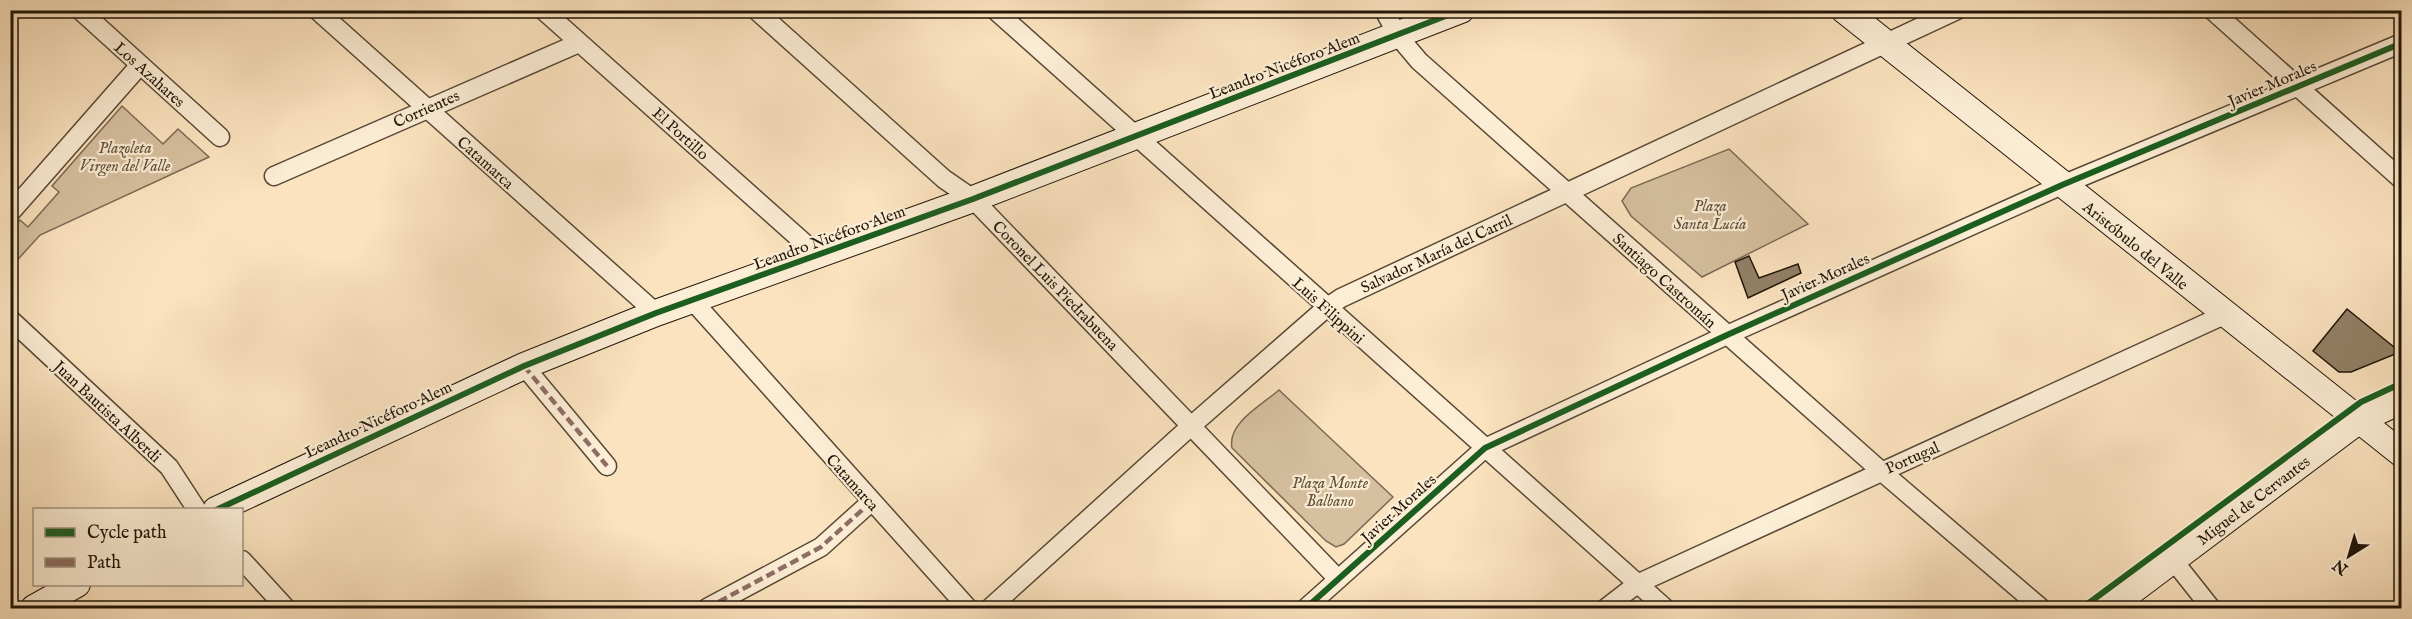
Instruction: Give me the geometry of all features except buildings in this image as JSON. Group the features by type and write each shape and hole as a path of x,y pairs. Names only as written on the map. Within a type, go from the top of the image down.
{"street":[{"name":"Los Azahares","path":"80,10 220,137"},
{"name":"Catamarca","path":"317,10 656,313"},
{"name":"El Portillo","path":"543,10 819,256"},
{"name":"Coronel Luis Piedrabuena","path":"756,10 944,179 973,200 1338,579"},
{"name":"Luis Filippini","path":"995,10 1134,137 1665,609"},
{"name":"Santiago Castromán","path":"1384,10 1398,36 1419,61 1569,192 1726,335 2041,609"},
{"name":"Leandro Nicéforo Alem","path":"220,508 524,366 656,313 973,200 1461,10"},
{"name":"Aristóbulo del Valle","path":"1844,10 2224,315 2402,454"},
{"name":"Salvador María del Carril","path":"990,609 1191,426 1326,308 1359,288 1886,45 1957,10"},
{"path":"2212,10 2402,180"},
{"name":"Corrientes","path":"274,176 579,43"},
{"name":"Javier Morales","path":"1306,609 1485,448 1726,335 2062,185 2402,43"},
{"path":"10,213 140,65"},
{"name":"Catamarca","path":"692,300 968,609"},
{"name":"Portugal","path":"1606,609 1637,584 2224,315"},
{"name":"Juan Bautista Alberdi","path":"10,320 169,467 196,508"},
{"path":"524,366 607,466"},
{"name":"Miguel de Cervantes","path":"2109,609 2358,421 2402,400"},
{"path":"707,609 821,547 871,502"},
{"path":"2173,560 2211,609"},
{"path":"243,561 286,609"},
{"path":"34,609 75,586"}],"green space":[{"name":"Plazoleta Virgen del Valle","path":"122,106 163,144 178,129 209,157 40,235 11,267 11,230 20,220 28,227 59,192 52,186"},
{"name":"Plaza Santa Lucía","path":"1729,149 1808,224 1702,277 1631,216 1622,201 1631,188"},
{"name":"Plaza Monte Balbano","path":"1279,390 1393,497 1344,544 1336,547 1326,541 1232,448 1232,439 1240,423"}],"marked path":[{"path":"524,366 607,466"},
{"path":"707,608 821,547 871,502"}],"cycle path":[{"path":"220,508 524,366 656,313 973,199 1461,10"},
{"path":"1306,608 1485,448 1727,335 2062,185 2402,43"},
{"path":"2082,608 2361,402 2402,383"}]}
